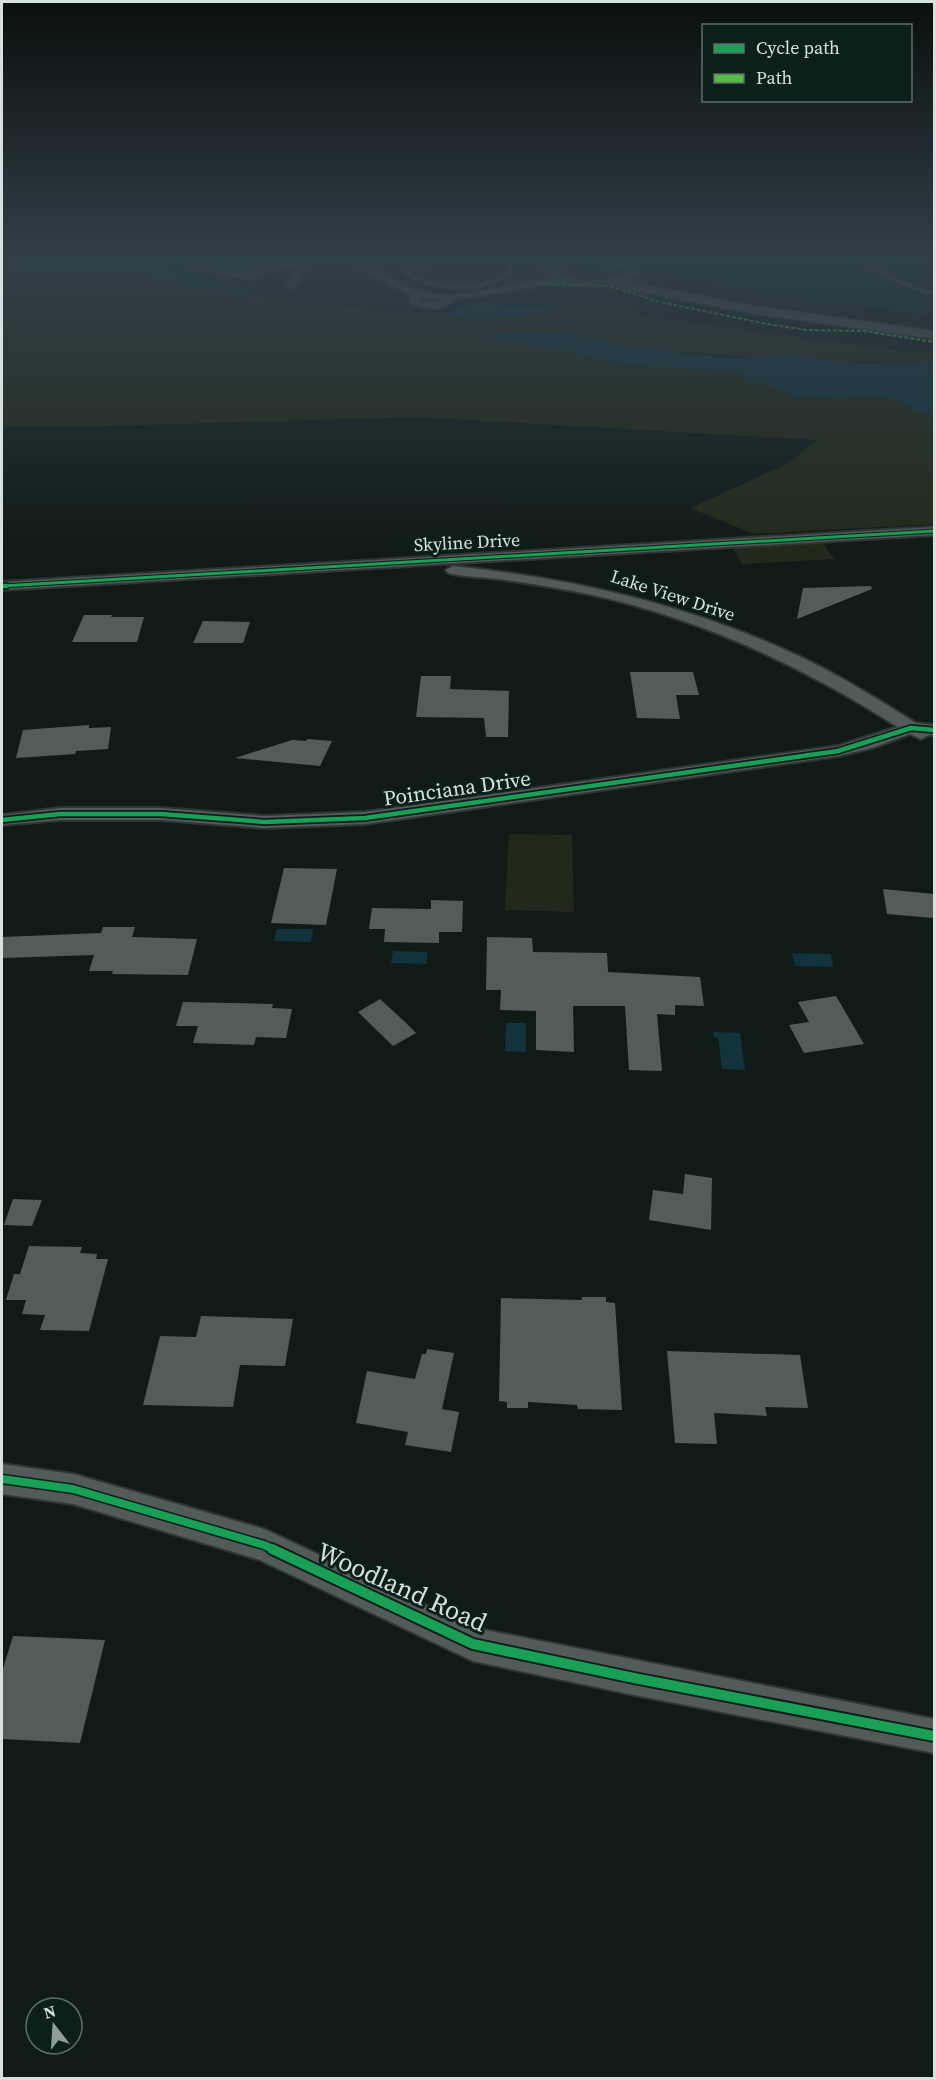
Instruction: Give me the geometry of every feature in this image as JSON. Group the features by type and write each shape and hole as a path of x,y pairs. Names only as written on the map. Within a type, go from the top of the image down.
{"street":[{"name":"Skyline Drive","path":"2,586 934,531"},
{"name":"Lake View Drive","path":"338,565 484,572 552,583 644,603 759,644 805,666 842,685 934,742"},
{"path":"911,728 934,730"},
{"name":"Poinciana Drive","path":"2,819 60,814 161,814 265,822 365,818 838,751 911,728"},
{"name":"Woodland Road","path":"2,1479 73,1489 264,1545 473,1644 634,1678 934,1736"}],"shaded area":[{"path":"2,355 583,355 623,365 720,371 743,375 753,382 776,388 795,397 844,398 859,395 889,398 907,404 914,410 934,415 934,524 754,534 690,508 787,464 817,440 418,417 2,427"},
{"path":"722,355 934,355 934,363 821,361"},
{"path":"821,541 835,559 742,564 731,545"},
{"path":"509,834 572,835 574,912 505,910"}],"water":[{"path":"583,355 792,357 866,364 934,363 934,415 913,410 907,404 889,398 859,395 844,398 795,397 776,388 753,383 743,375 720,371 623,365"},
{"path":"277,929 311,929 313,930 311,942 274,941"},
{"path":"393,951 427,952 427,964 391,963"},
{"path":"792,953 831,954 833,967 795,966"},
{"path":"506,1023 526,1023 526,1052 505,1051"},
{"path":"713,1032 740,1033 745,1070 722,1069 718,1037 714,1037"}],"building":[{"path":"871,586 872,589 797,619 803,588"},
{"path":"84,615 144,617 137,642 72,642"},
{"path":"203,621 250,622 243,643 193,643"},
{"path":"630,672 693,672 699,695 676,695 680,719 637,718"},
{"path":"421,676 451,676 450,689 509,691 508,737 486,737 484,718 416,717"},
{"path":"89,725 89,728 111,727 108,749 16,758 23,730"},
{"path":"307,739 332,741 320,766 235,758 292,740 306,741"},
{"path":"284,868 337,869 326,925 271,923"},
{"path":"883,889 934,894 934,918 887,914"},
{"path":"431,900 463,901 462,932 439,932 439,943 384,942 385,929 369,929 372,908 431,909"},
{"path":"103,927 135,927 132,937 197,939 188,975 112,974 113,971 89,971 94,955 2,958 2,937 101,933"},
{"path":"487,937 532,938 533,952 607,953 608,972 700,977 704,1006 675,1005 675,1015 657,1014 662,1071 629,1070 625,1006 573,1006 574,1052 536,1050 536,1011 500,1010 501,990 486,990"},
{"path":"836,996 864,1044 804,1053 789,1025 809,1022 798,1002"},
{"path":"380,999 416,1033 393,1046 358,1012"},
{"path":"183,1002 273,1004 272,1008 292,1009 286,1038 256,1037 254,1045 193,1043 198,1026 176,1026"},
{"path":"685,1174 712,1178 711,1230 649,1220 653,1190 683,1194"},
{"path":"13,1199 42,1200 32,1226 4,1225"},
{"path":"29,1246 82,1247 80,1253 97,1254 96,1259 108,1259 89,1331 40,1330 45,1315 22,1314 26,1300 6,1300 14,1274 20,1274"},
{"path":"582,1297 606,1297 606,1302 615,1303 622,1410 578,1409 577,1405 528,1402 528,1408 507,1408 507,1402 499,1401 501,1298 582,1300"},
{"path":"201,1316 293,1319 285,1366 240,1365 233,1407 143,1405 160,1336 196,1337"},
{"path":"427,1349 454,1353 442,1409 459,1412 451,1452 405,1445 408,1432 356,1423 367,1371 415,1379 422,1354 426,1354"},
{"path":"667,1351 800,1355 808,1408 765,1407 767,1416 714,1413 717,1444 675,1443"},
{"path":"13,1636 105,1640 80,1743 2,1739 2,1672"}],"cycle path":[{"path":"2,586 934,531"},
{"path":"2,820 60,814 161,814 265,822 365,818 838,751 911,728 934,730"},
{"path":"2,1479 73,1489 264,1545 473,1644 634,1678 934,1736"}]}
